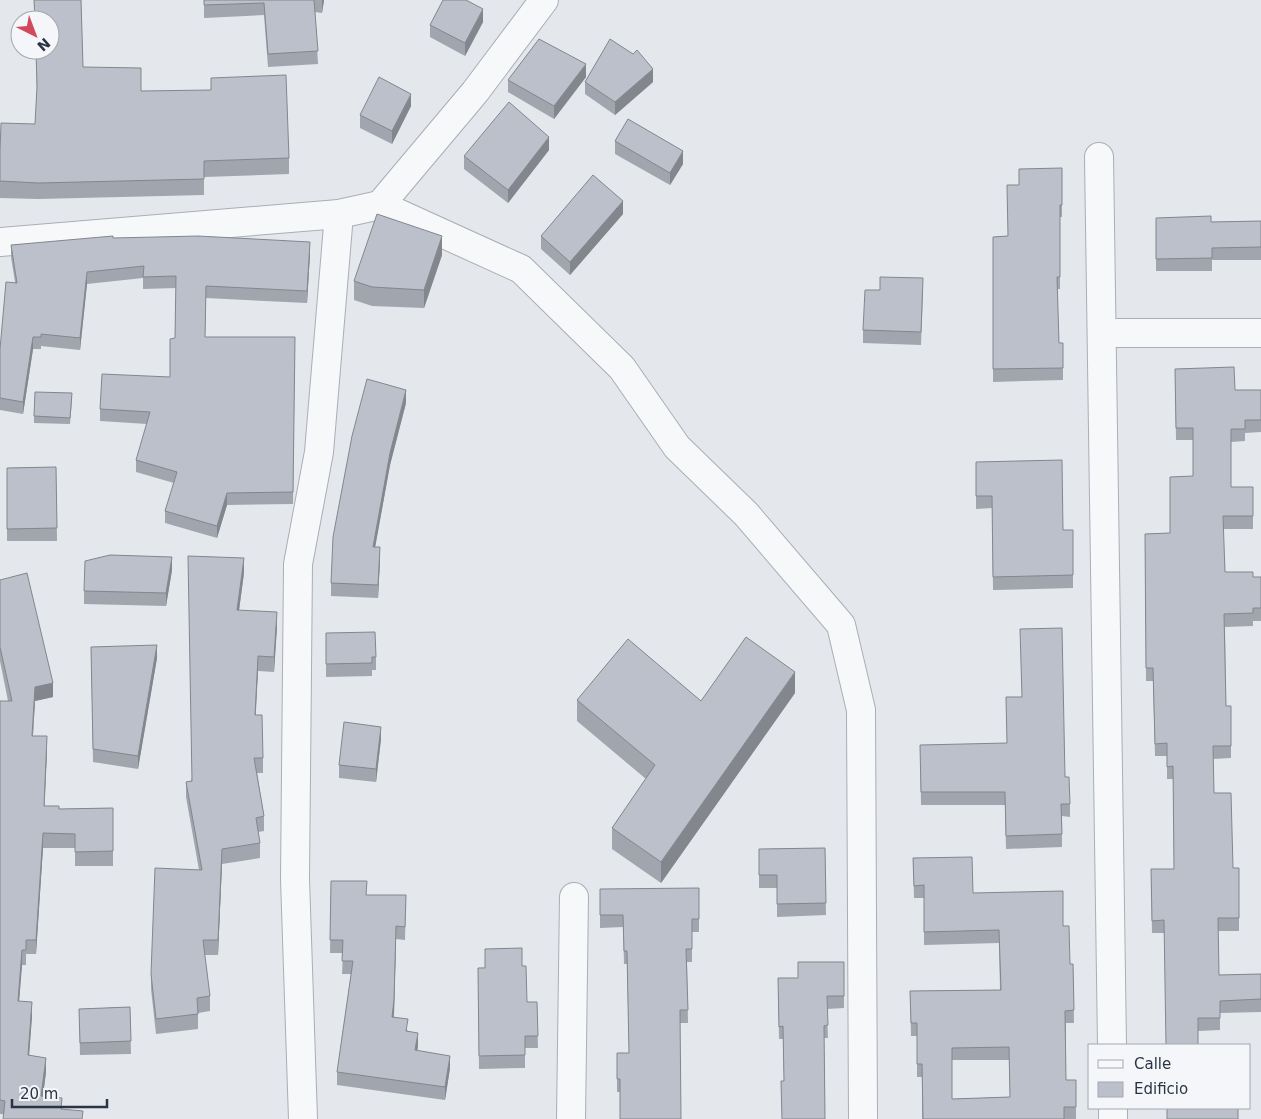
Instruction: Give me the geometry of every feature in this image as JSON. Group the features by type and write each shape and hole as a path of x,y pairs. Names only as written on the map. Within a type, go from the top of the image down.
{"street":[{"path":"380,205 475,92 544,0"},
{"path":"1099,157 1112,1044"},
{"path":"0,242 340,214 380,205 521,269 622,368 677,447 746,514 840,625 861,710 863,1119"},
{"path":"303,1119 295,879 298,564 319,452 340,214"},
{"path":"1102,333 1261,334"},
{"path":"571,1119 574,897"}],"building":[{"path":"34,0 81,0 83,67 141,68 141,91 211,90 211,78 286,75 289,158 204,161 204,179 38,183 0,181 1,123 35,124 36,60 60,60 60,10 34,10"},
{"path":"204,0 314,0 318,51 268,54 264,3 204,5"},
{"path":"443,0 466,0 483,9 465,43 430,25"},
{"path":"539,39 586,64 554,106 508,80"},
{"path":"610,39 633,54 637,50 653,69 615,102 585,82"},
{"path":"379,77 411,94 392,131 360,115"},
{"path":"509,102 549,137 508,190 464,156"},
{"path":"628,119 683,151 670,173 615,141"},
{"path":"1062,168 1060,277 1057,277 1059,343 1063,343 1063,368 993,369 993,237 1008,236 1007,185 1019,185 1019,169"},
{"path":"593,175 623,201 570,262 541,236"},
{"path":"377,214 442,236 424,290 372,287 354,281"},
{"path":"1211,216 1211,222 1261,221 1261,247 1212,248 1212,258 1156,259 1156,218"},
{"path":"113,236 113,238 198,236 310,242 307,291 206,286 205,337 295,337 293,492 227,493 217,526 165,511 177,472 136,460 150,412 100,409 102,374 170,377 170,339 175,338 176,276 143,277 144,266 87,272 80,338 41,334 41,337 33,337 23,402 0,398 0,349 6,282 17,283 11,245"},
{"path":"880,277 923,278 921,332 863,330 865,290 880,290"},
{"path":"1234,367 1235,390 1261,390 1261,420 1245,420 1245,429 1231,429 1231,487 1253,487 1253,516 1223,516 1225,572 1253,572 1253,577 1261,577 1261,608 1253,608 1253,613 1224,614 1226,706 1231,706 1231,746 1213,746 1214,793 1231,793 1233,868 1239,868 1239,918 1218,918 1219,975 1261,974 1261,999 1220,1001 1220,1018 1198,1018 1198,1044 1166,1044 1164,920 1152,921 1151,869 1174,869 1173,766 1167,767 1167,743 1155,744 1153,668 1146,668 1145,534 1170,533 1170,477 1193,476 1193,428 1176,428 1175,369"},
{"path":"367,379 406,390 390,453 373,547 380,547 378,585 331,583 333,537 352,436"},
{"path":"35,392 72,393 70,418 34,416"},
{"path":"1062,460 1063,530 1073,530 1073,575 993,577 992,496 976,496 976,462"},
{"path":"56,467 57,528 7,529 7,468"},
{"path":"110,555 172,557 166,593 84,591 85,561"},
{"path":"188,556 244,558 237,610 277,612 274,657 258,656 255,715 262,715 263,758 254,758 264,816 256,818 260,843 222,849 218,940 203,940 210,996 197,998 198,1014 156,1019 151,974 155,868 202,870 186,782 192,781"},
{"path":"27,573 53,683 35,687 32,736 47,736 44,806 59,806 59,809 113,808 113,851 75,852 75,834 43,833 36,940 26,940 26,950 22,950 18,1001 32,1002 28,1055 46,1058 41,1096 62,1098 61,1109 83,1111 82,1119 3,1119 5,1101 0,1100 0,701 12,701 0,647 0,580"},
{"path":"1062,628 1065,777 1069,777 1070,804 1061,804 1062,834 1006,836 1005,792 921,792 920,745 1007,743 1006,697 1022,697 1020,629"},
{"path":"375,632 376,657 372,657 372,663 326,664 326,633"},
{"path":"746,637 795,672 661,862 612,828 655,765 577,700 628,639 701,701"},
{"path":"157,645 138,756 93,749 91,647"},
{"path":"344,722 381,727 376,769 339,765"},
{"path":"825,848 826,903 777,904 777,875 759,875 759,849"},
{"path":"972,857 973,893 1063,891 1063,926 1069,926 1070,964 1073,964 1074,1010 1065,1011 1066,1080 1076,1080 1076,1107 1064,1107 1064,1119 923,1119 922,1064 917,1064 917,1023 911,1023 910,991 1001,990 999,930 924,932 924,885 914,886 913,858","holes":["1009,1047 1010,1097 952,1099 952,1048"]},
{"path":"331,881 367,881 366,895 406,895 405,927 396,926 392,1017 408,1019 406,1031 418,1033 415,1050 450,1056 445,1087 337,1072 353,961 342,961 343,940 330,940"},
{"path":"699,888 699,919 692,919 692,949 686,949 688,1010 680,1010 681,1119 620,1119 620,1079 617,1079 617,1053 629,1053 627,951 624,951 623,915 600,915 600,889"},
{"path":"522,948 522,966 526,966 527,1002 537,1002 538,1036 525,1036 525,1055 479,1056 478,968 485,968 485,949"},
{"path":"798,962 844,962 844,996 827,996 828,1025 824,1026 825,1119 782,1119 781,1081 784,1081 783,1026 779,1027 778,978 798,978"},
{"path":"130,1007 131,1041 80,1043 79,1009"},
{"path":"1167,1109 1238,1109 1238,1119 1167,1119"}]}
